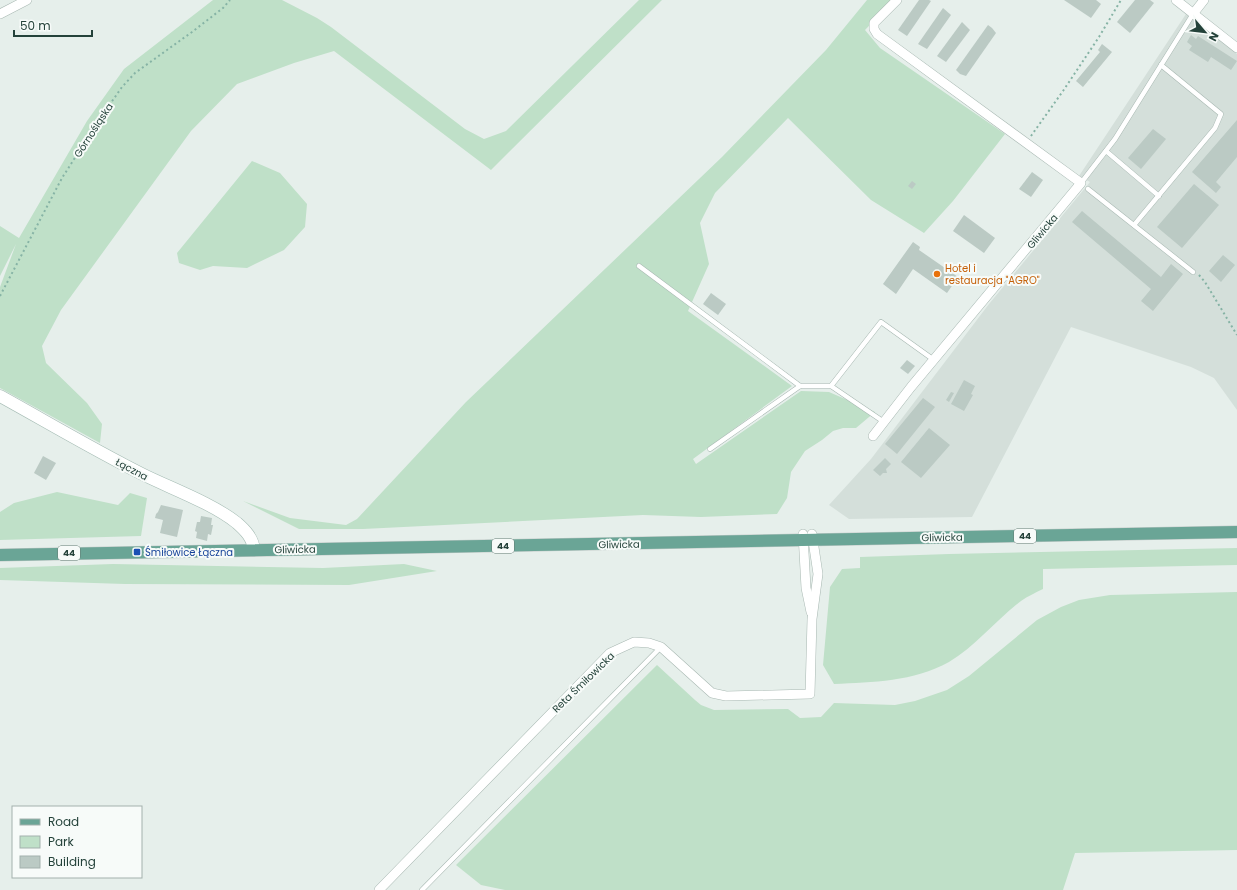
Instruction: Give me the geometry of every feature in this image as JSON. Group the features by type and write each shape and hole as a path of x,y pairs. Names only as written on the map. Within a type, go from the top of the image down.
{"main road":[{"name":"Gliwicka","path":"0,555 808,537 1237,532"}],"street":[{"path":"0,14 27,0"},
{"path":"897,0 874,23 874,29 877,34 1085,186"},
{"path":"1176,0 1237,48"},
{"path":"1193,14 1204,0"},
{"name":"Gliwicka","path":"873,436 911,387 1085,186"},
{"name":"Łączna","path":"0,396 137,472 230,518 252,539 254,550"},
{"path":"808,537 806,588 812,619"},
{"path":"661,647 712,693 726,696 810,694 812,619 818,574 808,537"},
{"name":"Reta Śmiłowicka","path":"379,890 610,653 634,642 649,643 661,647"}],"lane":[{"name":"Gliwicka","path":"1085,186 1193,14"},
{"path":"1134,225 1215,128 1221,114 1161,65"},
{"path":"1106,151 1159,196"},
{"path":"1085,186 1193,272"},
{"path":"639,266 800,386"},
{"path":"831,386 880,322 934,360"},
{"path":"710,449 800,386 831,386 884,422"},
{"path":"422,890 661,647"}],"path":[{"name":"Górnośląska","path":"0,296 62,178 122,87 134,74 192,32 223,8 230,0"},
{"path":"1026,142 1071,78 1121,0"},
{"path":"1193,272 1201,276 1237,335"}],"shaded area":[{"path":"1186,14 1237,54 1237,410 1214,378 1191,367 1071,327 972,517 849,519 829,505 871,459 989,304 1090,182 1079,176"}],"green space":[{"path":"213,0 282,0 331,27 465,129 484,139 506,131 639,0 662,0 491,170 334,51 294,63 237,84 191,131 61,310 42,346 46,363 87,403 102,424 100,443 0,388 0,287 16,244 0,276 0,226 19,238 87,121 124,69"},
{"path":"867,0 894,0 865,30 880,48 1005,134 953,201 924,233 871,200 788,118 715,193 700,223 709,264 688,311 792,386 693,459 696,464 801,391 829,392 875,412 856,428 843,428 833,431 805,451 791,472 787,498 777,514 701,517 643,515 363,529 299,529 243,501 290,518 346,525 357,519 466,402 722,157 826,50"},
{"path":"252,161 280,173 307,204 305,227 284,250 247,268 213,266 200,270 179,263 177,253"},
{"path":"57,492 118,505 130,493 147,498 141,536 0,540 0,512 14,503"},
{"path":"1237,548 1237,565 1043,569 1043,589 1021,601 959,656 935,669 921,674 893,680 834,684 823,665 830,587 842,569 860,568 860,557"},
{"path":"113,564 323,568 404,564 437,571 349,585 125,584 0,580 0,568"},
{"path":"1237,592 1237,850 1075,853 1063,890 505,890 481,885 456,865 657,665 701,705 714,710 788,709 800,718 821,717 834,703 895,705 915,701 947,690 969,676 1037,620 1061,607 1079,600 1110,595"}],"building":[{"path":"919,0 931,1 907,36 898,30"},
{"path":"1064,0 1096,0 1101,4 1091,18"},
{"path":"1135,0 1150,0 1154,3 1130,33 1117,22"},
{"path":"943,8 951,15 927,49 918,44"},
{"path":"962,22 970,30 946,62 937,56"},
{"path":"988,25 996,33 966,76 960,74 956,70"},
{"path":"1191,35 1196,39 1198,36 1237,61 1231,70 1211,57 1208,62 1189,50 1192,46 1187,42"},
{"path":"1102,44 1112,52 1083,87 1076,81 1100,52 1098,50"},
{"path":"1237,120 1237,157 1216,182 1221,187 1216,193 1192,172"},
{"path":"1153,129 1166,139 1141,169 1128,158"},
{"path":"1032,172 1043,180 1031,197 1019,189"},
{"path":"912,181 916,184 912,189 908,186"},
{"path":"1194,184 1219,205 1182,248 1157,227"},
{"path":"1082,211 1161,277 1171,264 1183,274 1153,311 1141,301 1151,289 1072,222"},
{"path":"964,215 995,238 984,253 953,231"},
{"path":"913,242 920,247 919,250 958,277 947,293 913,269 896,294 883,284"},
{"path":"1223,255 1235,265 1221,282 1209,271"},
{"path":"711,293 726,304 718,315 703,304"},
{"path":"907,360 915,366 908,374 900,368"},
{"path":"964,380 975,386 971,394 973,395 964,411 951,404"},
{"path":"951,392 954,393 949,402 946,400"},
{"path":"923,398 935,407 897,454 885,444"},
{"path":"929,428 950,445 921,478 901,462"},
{"path":"43,456 56,463 46,480 34,473"},
{"path":"885,458 891,464 886,469 887,473 883,473 880,476 873,470"},
{"path":"161,505 183,510 177,537 160,533 163,520 155,518"},
{"path":"201,516 212,518 211,525 213,525 211,535 208,534 207,541 196,538 197,532 195,531 197,522 200,522"}],"place":[{"name":"Hotel i restauracja \"AGRO\"","path":"937,274"},
{"name":"Śmiłowice Łączna","path":"137,552"}]}
